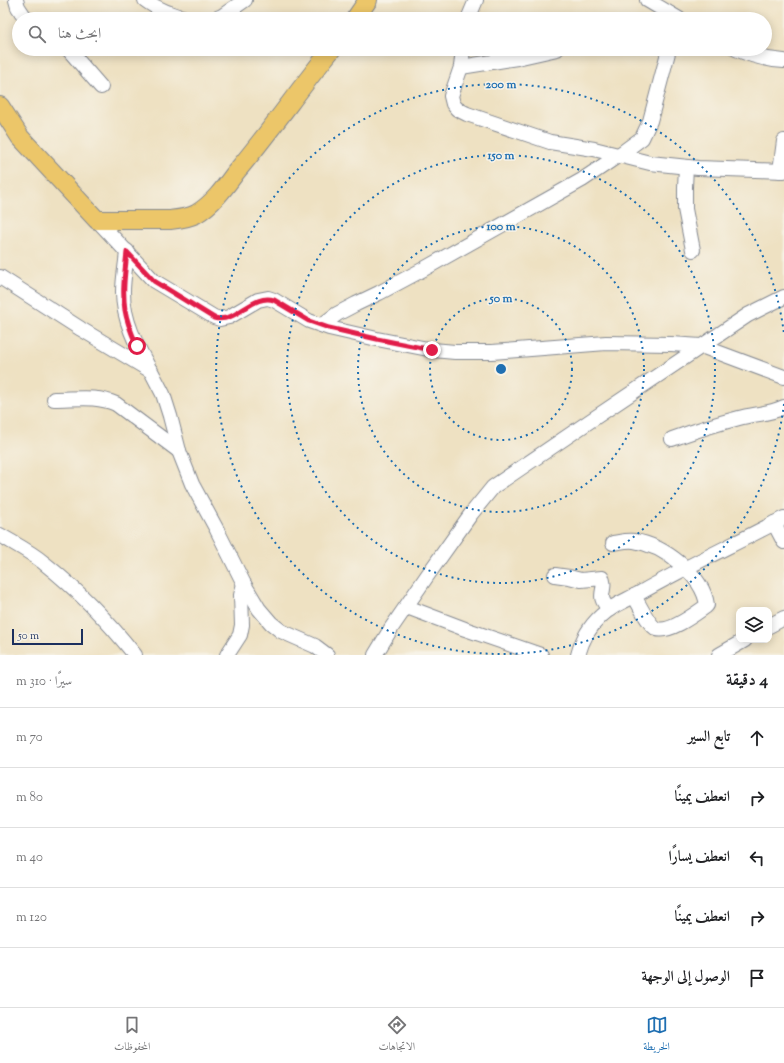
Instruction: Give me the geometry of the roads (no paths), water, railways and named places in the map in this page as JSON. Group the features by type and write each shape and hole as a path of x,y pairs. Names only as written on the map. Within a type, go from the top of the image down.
{"main road":[{"path":"360,12 368,0"},
{"path":"0,106 20,137 97,220 176,220 196,214 208,205 249,157 326,56"}],"street":[{"path":"16,0 21,12"},
{"path":"145,0 167,12"},
{"path":"228,12 245,0"},
{"path":"471,12 476,0"},
{"path":"647,0 667,12"},
{"path":"74,56 101,88"},
{"path":"462,56 461,67 451,96 453,104 457,109 467,114 550,142 594,149 650,163 686,167 782,171 784,141"},
{"path":"461,67 526,56"},
{"path":"322,326 337,314 422,270 582,180 619,156 642,138 647,130 667,56"},
{"path":"752,56 769,60 784,61"},
{"path":"686,167 685,209 693,250"},
{"path":"97,220 154,281 214,318 220,319 229,317 258,300 268,298 309,321 322,326 432,350 455,352 492,352 606,343 701,346 784,377"},
{"path":"127,252 123,292 129,328 163,394 179,451 192,484 244,584 259,609 281,632 315,646 327,655"},
{"path":"0,277 81,329 151,370"},
{"path":"375,655 392,627 471,514 494,487 590,420 748,315 784,297"},
{"path":"54,399 102,399 109,401 116,404 179,451"},
{"path":"672,439 741,417 767,413 784,407"},
{"path":"578,655 580,646 589,629 610,609 686,568 779,521 784,542"},
{"path":"0,535 43,562 81,595 105,619 135,655"},
{"path":"613,543 632,540 645,543 666,552 686,568 705,594 708,604 705,608 675,626 663,629 656,628 649,622 634,596"},
{"path":"556,575 581,580 602,578 604,582 601,593 602,600 610,609"},
{"path":"228,655 240,635 242,626 241,595 244,584"},
{"path":"407,607 464,629 541,655"},
{"path":"772,624 784,618"},
{"path":"719,655 740,643"}]}
